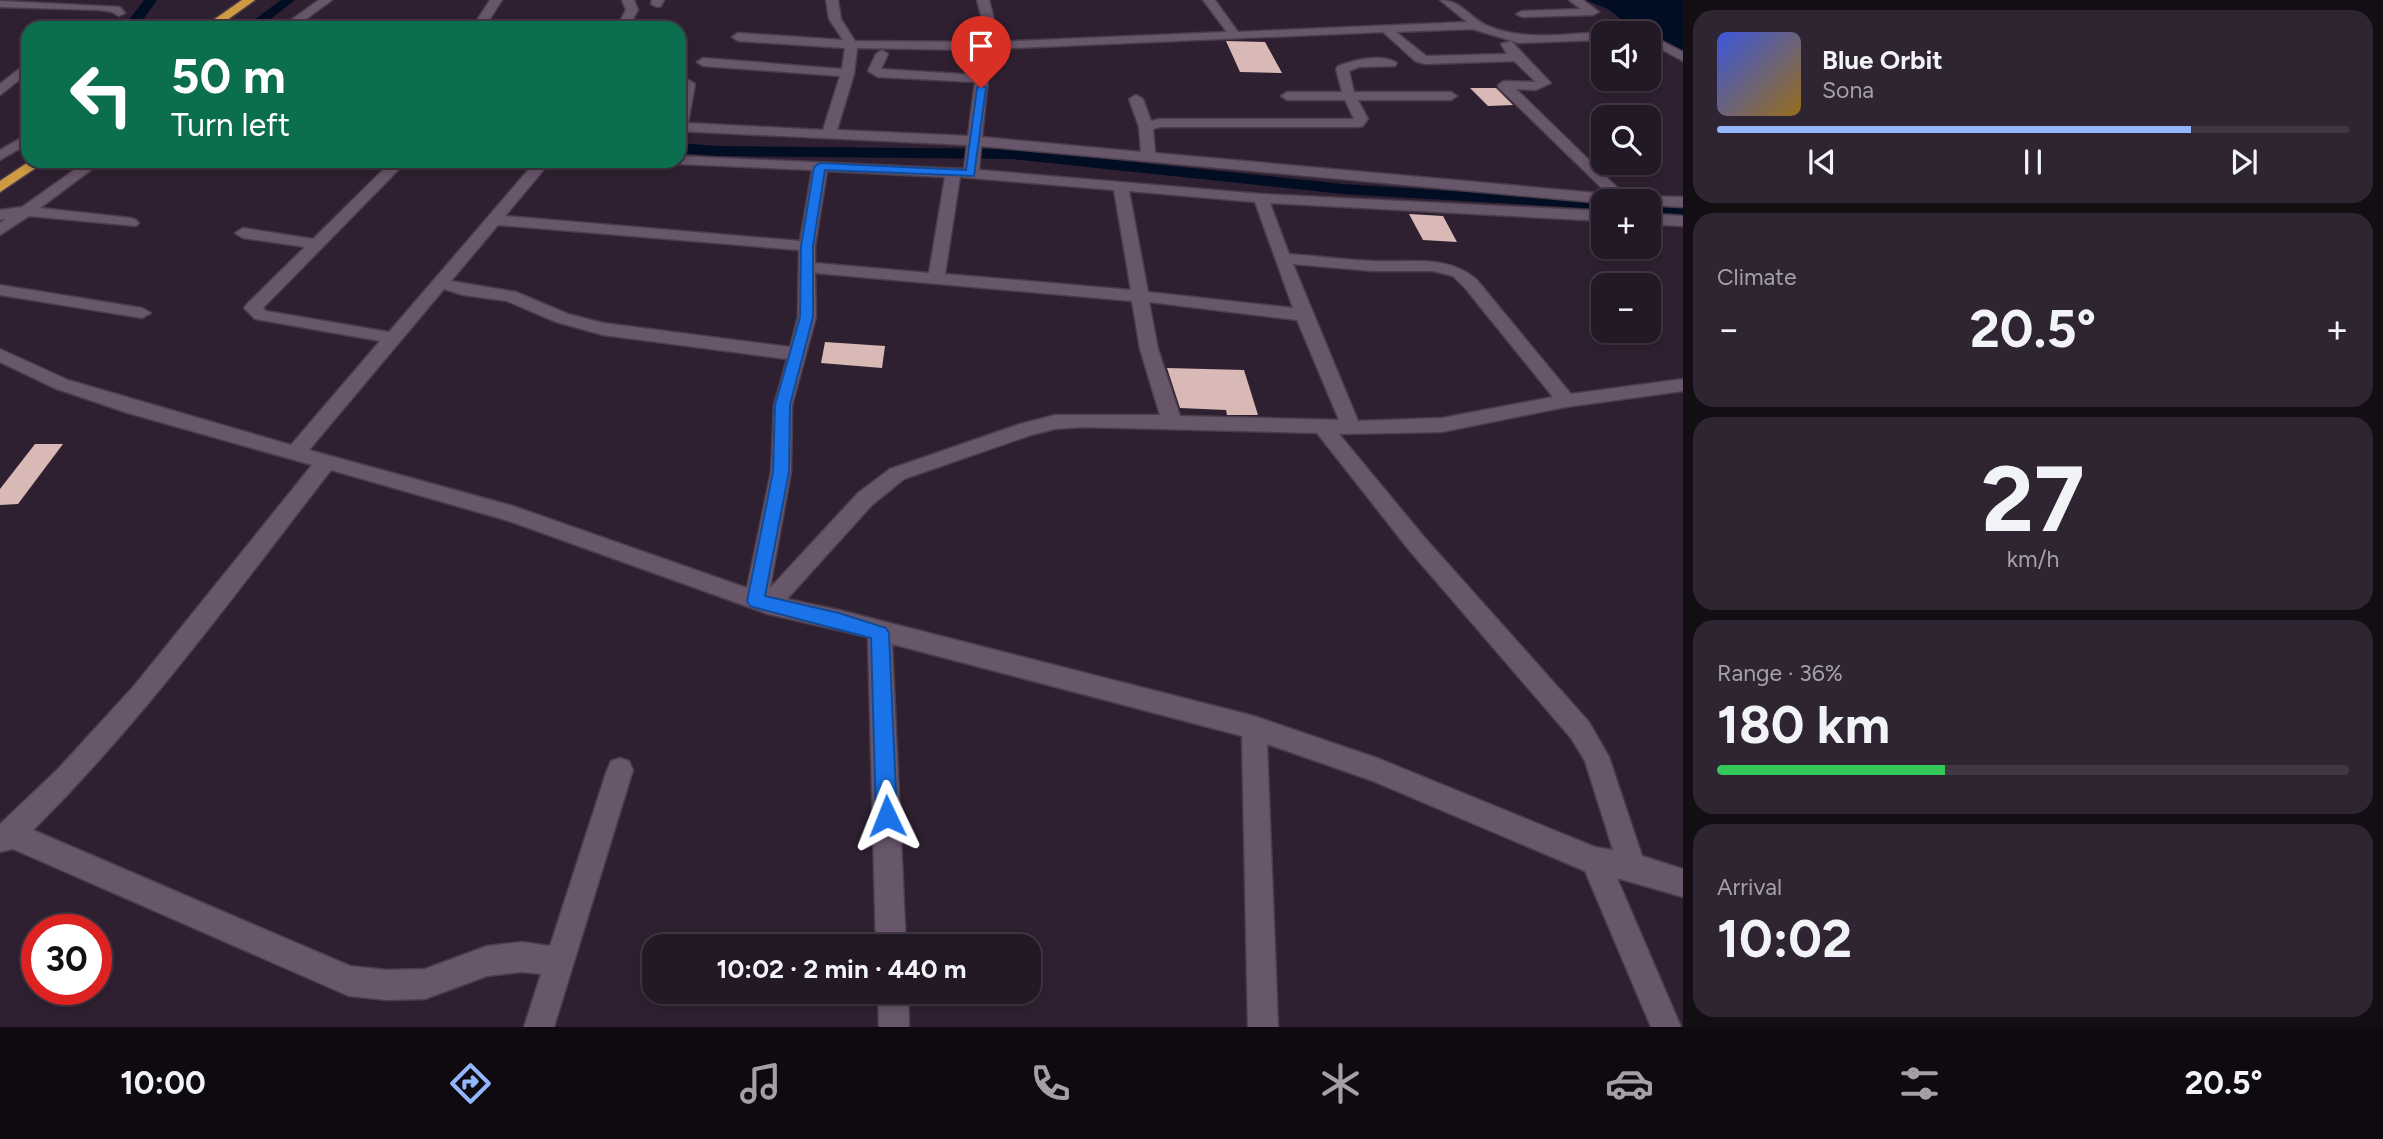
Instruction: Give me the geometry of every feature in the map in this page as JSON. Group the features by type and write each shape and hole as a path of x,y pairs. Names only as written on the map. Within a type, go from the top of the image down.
{"highway":[{"path":"218,21 249,0"},
{"path":"239,21 263,3"},
{"path":"0,172 21,158"},
{"path":"0,188 29,168"}],"street":[{"path":"0,4 113,0"},
{"path":"296,21 326,0"},
{"path":"482,21 496,0"},
{"path":"626,21 632,10 628,0"},
{"path":"829,134 852,58 851,44 834,19 832,0"},
{"path":"936,279 953,173 973,155 985,46 990,27 983,0"},
{"path":"1209,0 1235,35"},
{"path":"1446,0 1482,28"},
{"path":"1522,14 1593,12 1576,0"},
{"path":"0,4 119,13 116,21"},
{"path":"738,37 851,44 985,46 1473,25 1519,39 1591,36"},
{"path":"1387,30 1419,58 1425,60 1500,60 1511,58 1514,54"},
{"path":"1502,36 1514,54 1545,80 1545,83 1504,85 1611,189"},
{"path":"1661,44 1683,57"},
{"path":"883,54 874,71 878,73 982,79"},
{"path":"703,62 846,73"},
{"path":"1146,127 1182,122 1358,123 1361,119 1342,69 1358,63 1391,63"},
{"path":"0,91 21,72"},
{"path":"686,97 689,84"},
{"path":"1287,96 1451,96"},
{"path":"1136,99 1146,127 1149,156"},
{"path":"686,127 829,134 973,155 1121,186 1262,198 1591,215"},
{"path":"0,156 21,142"},
{"path":"973,155 1149,156 1591,197"},
{"path":"686,160 953,173"},
{"path":"762,603 781,472 783,405 807,317 807,246 820,167"},
{"path":"0,230 86,168"},
{"path":"393,168 253,308 255,312 393,338"},
{"path":"295,453 538,168"},
{"path":"1121,186 1149,349 1172,422"},
{"path":"1262,198 1304,315 1351,427"},
{"path":"1661,201 1683,202"},
{"path":"0,215 25,211 131,223"},
{"path":"494,220 807,246"},
{"path":"1661,220 1683,221"},
{"path":"243,233 315,244"},
{"path":"1283,258 1373,266 1434,266 1459,273 1471,284 1566,401"},
{"path":"807,267 1138,296 1304,315"},
{"path":"440,283 463,290 510,296 562,318 603,329 797,354"},
{"path":"0,290 142,313"},
{"path":"0,355 61,384 135,408 513,514 762,603 1186,708 1254,728 1377,770 1595,861 1632,867 1683,883"},
{"path":"762,603 865,499 897,474 1055,422 1351,427 1442,425 1566,401 1683,384"},
{"path":"1322,426 1416,544 1580,730 1596,757 1632,867"},
{"path":"326,461 143,694 94,749 6,838 349,981 387,985 425,984 487,961 522,957 560,962"},
{"path":"880,633 891,934"},
{"path":"1254,728 1263,1027"},
{"path":"540,1027 620,770"},
{"path":"1595,861 1666,1027"},
{"path":"893,1004 894,1027"}],"water":[{"path":"1585,0 1683,0 1683,55 1661,40 1661,21 1623,21 1608,9"}],"building":[{"path":"1226,41 1265,42 1282,73 1240,72"},
{"path":"1470,88 1496,88 1513,105 1488,106"},
{"path":"1409,214 1443,216 1457,242 1423,240"},
{"path":"825,342 885,346 882,368 821,363"},
{"path":"1167,368 1244,370 1258,415 1227,415 1226,410 1180,408"},
{"path":"35,444 63,444 18,504 0,505 0,489"}],"waterway":[{"path":"135,21 151,0"},
{"path":"260,21 289,0"},
{"path":"686,149 1012,154 1343,189 1591,203"},
{"path":"1661,208 1683,209"}],"route":[{"path":"887,816 880,633 839,620 756,601 781,472 783,405 807,317 807,246 820,167 971,174 981,88"}]}
